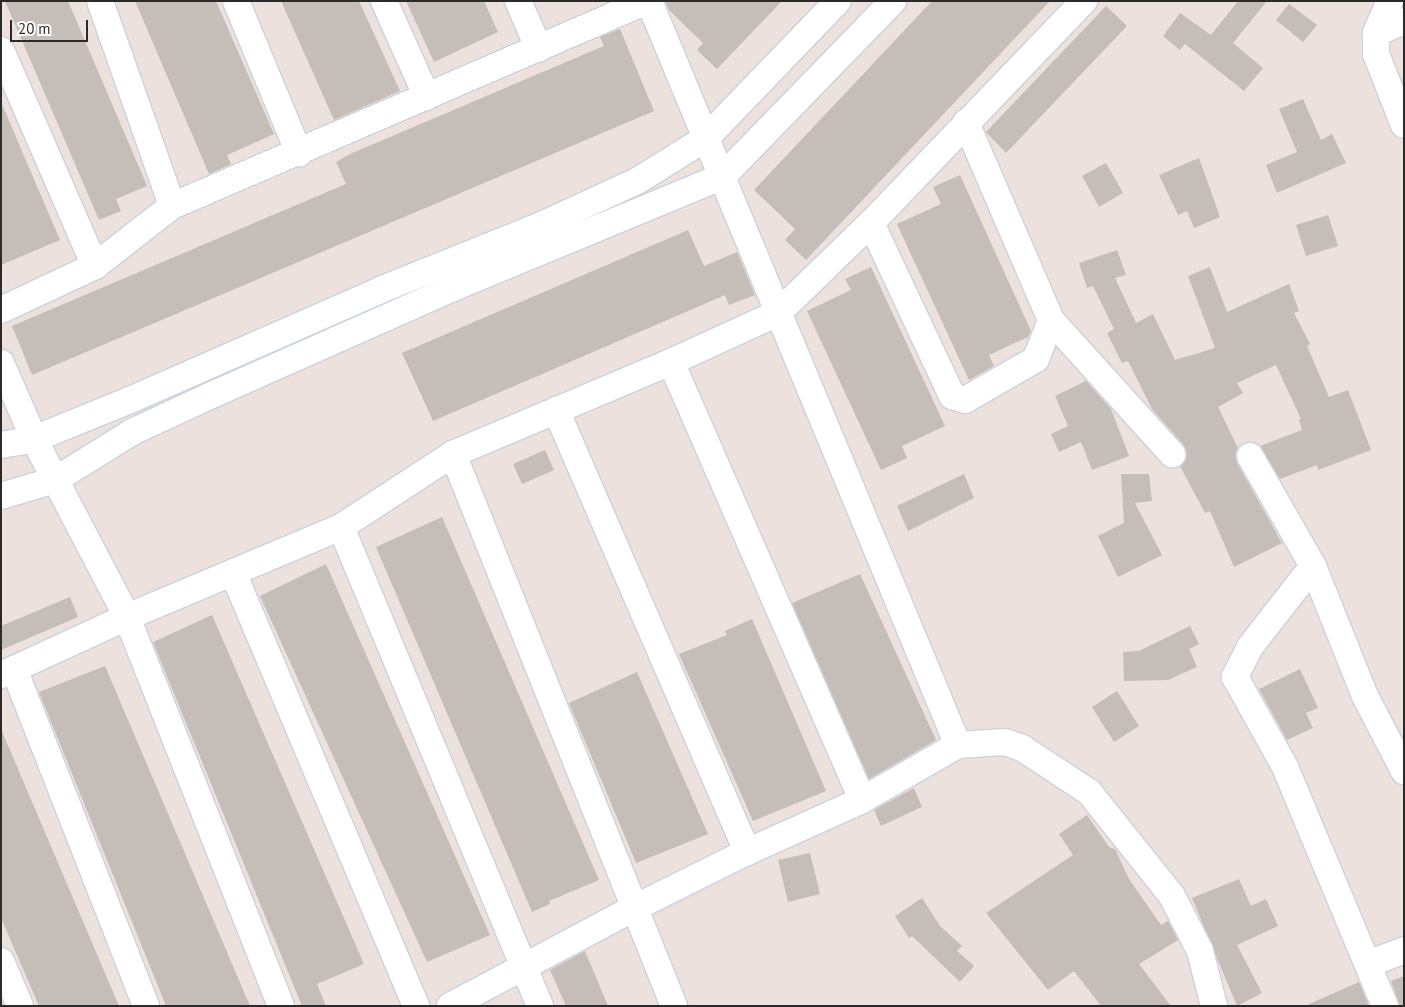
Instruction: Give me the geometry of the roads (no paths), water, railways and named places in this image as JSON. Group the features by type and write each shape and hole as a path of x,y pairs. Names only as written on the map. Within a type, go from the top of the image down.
{"street":[{"path":"100,1 172,206"},
{"path":"236,1 299,153"},
{"path":"384,1 426,97"},
{"path":"518,1 539,49"},
{"path":"1,310 95,266 172,206 299,153 648,1 958,745"},
{"path":"1,444 34,438 380,290 537,227 637,182 716,161 838,1"},
{"path":"1,496 56,480 132,432 462,284 716,161 893,1"},
{"path":"146,1006 8,672 127,617 234,575 341,528 453,454 671,362 778,313 871,223 1084,1"},
{"path":"1390,1 1376,33 1381,71 1404,125"},
{"path":"1376,33 1404,21"},
{"path":"1,50 95,266"},
{"path":"966,124 1051,320 1172,454"},
{"path":"871,223 952,396 964,400 1036,359 1051,320"},
{"path":"671,362 862,800"},
{"path":"1,363 34,438 127,617 282,1006"},
{"path":"556,410 747,852"},
{"path":"453,454 674,1006"},
{"path":"1250,456 1313,566 1365,696 1404,771"},
{"path":"341,528 540,1006"},
{"path":"1313,566 1250,647 1235,677 1285,767 1385,1006"},
{"path":"234,575 416,1006"},
{"path":"450,1006 634,908 747,852 862,800 958,745 1005,742 1022,748 1089,792 1172,896 1200,951 1214,1006"},
{"path":"1368,964 1404,950"},
{"path":"1,961 20,1006"}]}
